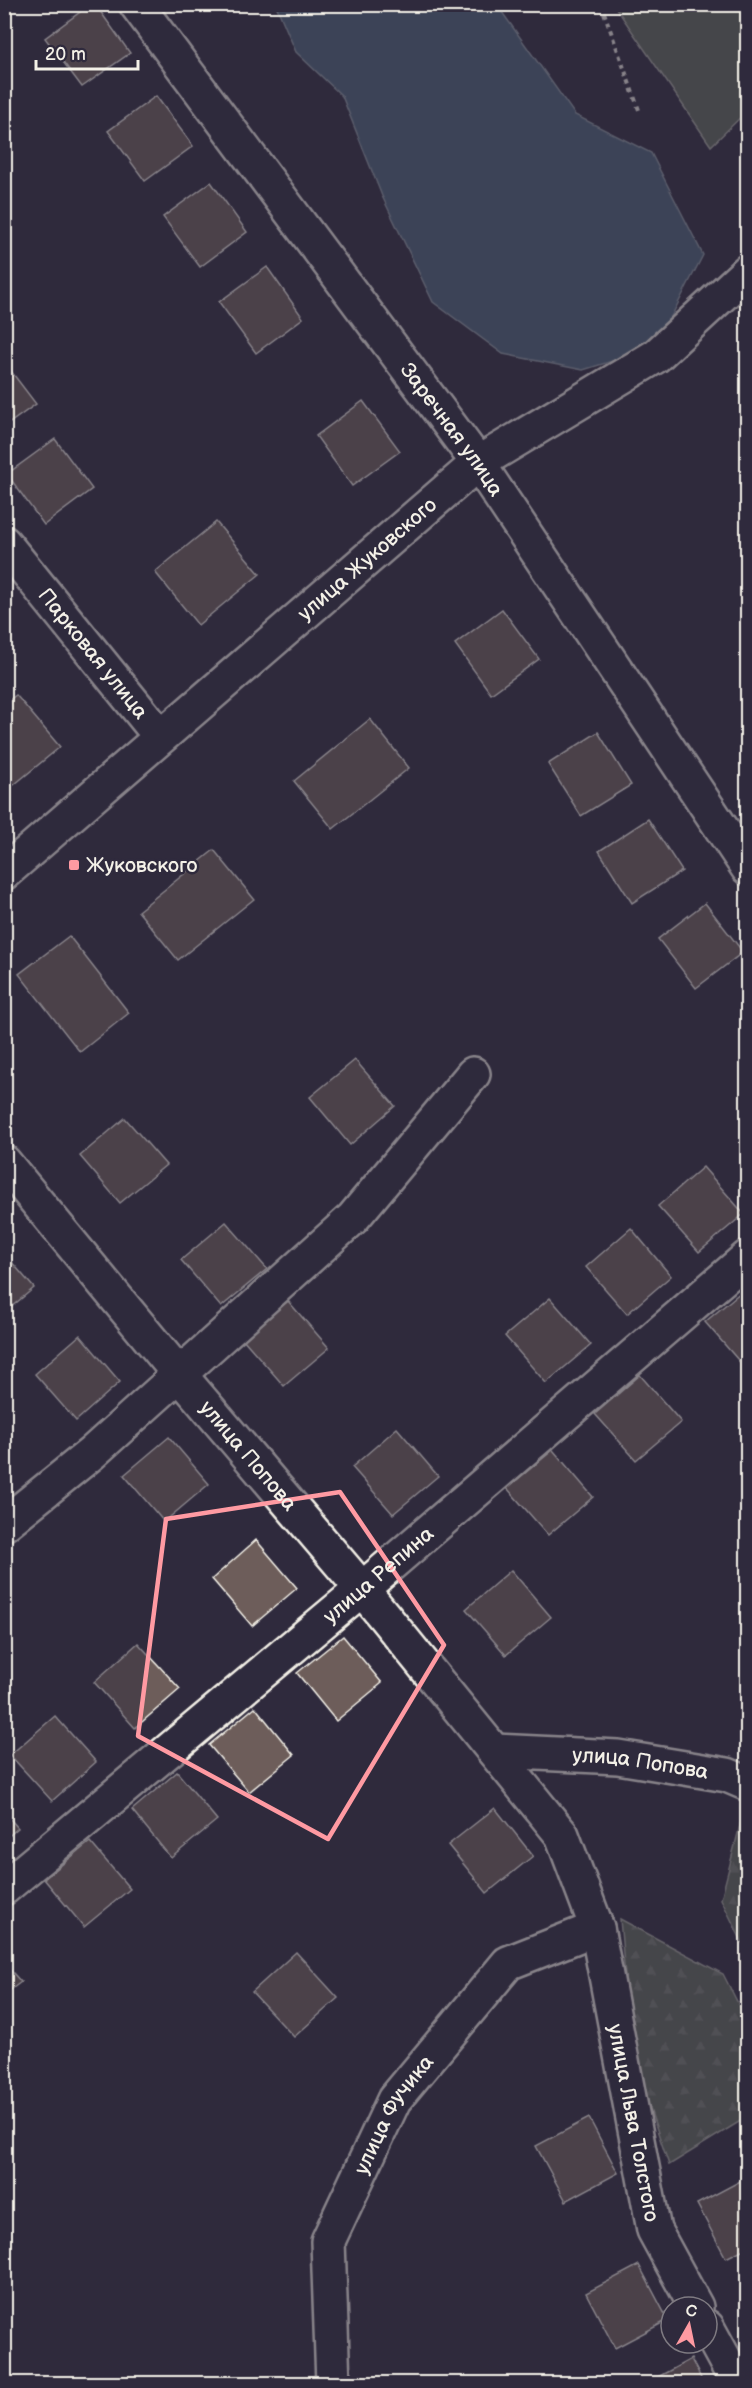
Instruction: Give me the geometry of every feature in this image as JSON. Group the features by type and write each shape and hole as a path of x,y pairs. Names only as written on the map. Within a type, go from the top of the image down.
{"street":[{"name":"Заречная улица","path":"136,4 478,463 747,868"},
{"name":"улица Жуковского","path":"4,873 478,463 656,356 747,271"},
{"name":"Парковая улица","path":"4,543 160,736"},
{"path":"4,1524 92,1453 353,1218 473,1074"},
{"name":"улица Попова","path":"4,1162 179,1374 362,1589 562,1835 597,1928"},
{"name":"улица Репина","path":"4,1888 362,1589 747,1257"},
{"name":"улица Попова","path":"494,1751 618,1757 727,1775 747,1784"},
{"name":"улица Льва Толстого","path":"597,1928 654,2230 689,2295"},
{"name":"улица Фучика","path":"333,2384 328,2241 394,2100 508,1963 597,1928"},
{"path":"719,2348 738,2384"}],"path":[{"path":"601,4 639,110"}],"highlighted area":[{"path":"340,1492 444,1645 328,1839 138,1736 166,1519"}],"green space":[{"path":"614,5 747,5 747,111 711,146"},
{"path":"744,1810 748,1811 748,1945 744,1946 721,1899"},
{"path":"620,1919 723,1974 747,2021 747,2117 669,2165 632,2056"}],"water":[{"path":"276,5 497,5 575,115 651,153 703,255 655,348 583,370 503,354 433,302 382,196 342,96 296,52"}],"building":[{"path":"91,4 95,4 130,53 82,87 45,38"},
{"path":"156,96 193,146 145,181 108,131"},
{"path":"211,182 247,232 200,267 163,217"},
{"path":"267,267 303,318 256,353 219,302"},
{"path":"4,362 36,404 4,427"},
{"path":"363,401 400,451 352,486 316,436"},
{"path":"55,439 92,489 44,525 7,474"},
{"path":"216,522 260,574 198,625 155,572"},
{"path":"502,609 539,659 491,694 455,644"},
{"path":"16,695 60,747 4,793 4,704"},
{"path":"370,719 409,768 333,829 294,781"},
{"path":"598,732 631,785 581,816 548,764"},
{"path":"648,819 682,871 632,903 599,851"},
{"path":"214,850 254,899 178,960 138,911"},
{"path":"705,903 743,952 696,988 658,939"},
{"path":"69,936 129,1013 80,1052 19,974"},
{"path":"355,1060 395,1106 350,1145 310,1097"},
{"path":"125,1118 166,1165 120,1203 80,1156"},
{"path":"703,1167 744,1214 699,1252 658,1206"},
{"path":"226,1222 267,1269 221,1307 181,1260"},
{"path":"631,1228 671,1276 627,1314 586,1267"},
{"path":"4,1253 34,1288 4,1313"},
{"path":"748,1286 748,1368 746,1369 705,1322"},
{"path":"550,1298 591,1345 546,1383 505,1336"},
{"path":"288,1301 329,1348 284,1386 243,1339"},
{"path":"80,1335 120,1382 76,1421 35,1374"},
{"path":"640,1375 681,1422 636,1460 595,1414"},
{"path":"397,1428 438,1476 393,1514 352,1467"},
{"path":"169,1437 209,1484 164,1522 124,1475"},
{"path":"553,1450 593,1497 548,1535 507,1488"},
{"path":"256,1540 297,1588 252,1626 212,1579"},
{"path":"511,1570 551,1617 506,1655 466,1609"},
{"path":"343,1636 382,1683 336,1721 297,1673"},
{"path":"138,1643 180,1689 135,1728 94,1682"},
{"path":"255,1707 294,1755 249,1792 209,1745"},
{"path":"55,1716 96,1762 52,1801 10,1755"},
{"path":"177,1772 217,1820 171,1858 132,1810"},
{"path":"495,1808 533,1856 487,1893 448,1845"},
{"path":"4,1812 18,1828 4,1840"},
{"path":"90,1842 130,1889 84,1927 44,1879"},
{"path":"296,1952 338,1998 294,2037 252,1992"},
{"path":"4,1963 21,1982 4,1995"},
{"path":"589,2118 618,2173 566,2201 536,2146"},
{"path":"748,2177 748,2247 726,2258 697,2204"},
{"path":"639,2265 659,2303 659,2325 615,2348 586,2293"},
{"path":"691,2359 704,2384 645,2384"}],"place":[{"name":"Жуковского","path":"74,865"}]}
